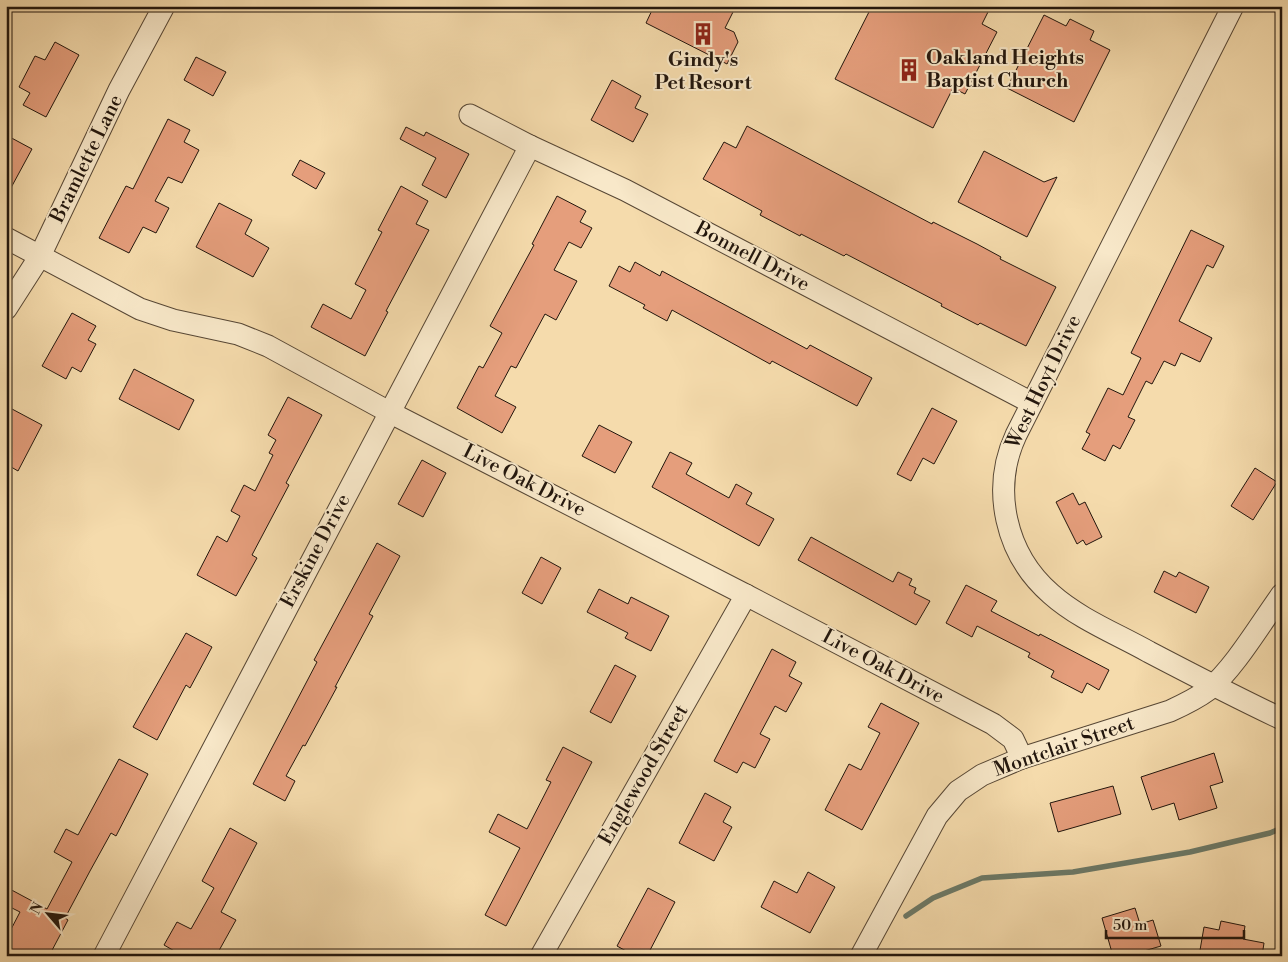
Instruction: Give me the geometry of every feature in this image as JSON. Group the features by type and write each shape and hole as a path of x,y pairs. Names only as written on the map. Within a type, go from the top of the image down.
{"street":[{"name":"Bramlette Lane","path":"6,310 40,256 119,90 164,6"},
{"name":"West Hoyt Drive","path":"1233,6 1011,446 1003,482 1004,510 1011,536 1024,562 1042,586 1073,610 1213,686 1282,720"},
{"name":"Bonnell Drive","path":"470,115 530,146 625,190 1032,403"},
{"name":"Erskine Drive","path":"104,956 530,146"},
{"name":"Live Oak Drive","path":"6,238 126,303 147,312 182,322 230,332 260,342 389,412 993,724 1013,739 1022,758"},
{"name":"Montclair Street","path":"861,956 925,838 944,808 958,791 975,780 1022,758 1170,711 1192,701 1213,686 1241,652 1282,594"},
{"name":"Englewood Street","path":"546,954 746,595"}],"building":[{"name":"Gindy's Pet Resort","path":"654,6 736,6 725,28 734,32 738,42 727,64 646,23"},
{"name":"Oakland Heights Baptist Church","path":"872,6 991,6 982,24 997,32 965,94 953,88 933,128 835,79"},
{"path":"1044,15 1066,26 1070,19 1094,31 1090,40 1110,50 1074,122 1007,88"},
{"path":"55,42 79,55 46,117 23,105 30,93 19,87 35,56 45,60"},
{"path":"196,57 226,72 213,96 184,80"},
{"path":"612,80 641,96 635,108 648,114 633,142 591,120"},
{"path":"168,119 190,130 184,142 199,150 182,183 168,177 155,201 169,208 156,233 143,227 129,253 99,238 126,186 133,189"},
{"path":"747,126 932,224 933,222 977,244 1001,257 1000,259 1056,287 1026,346 980,323 978,325 846,254 844,256 801,234 800,236 760,215 762,211 703,179 724,142 736,148"},
{"path":"406,127 424,136 426,132 469,154 446,198 422,185 436,158 400,139"},
{"path":"6,135 32,149 6,197"},
{"path":"984,151 1044,182 1057,177 1027,237 958,202"},
{"path":"300,160 325,173 316,189 292,175"},
{"path":"401,186 428,201 416,224 429,230 386,311 388,312 365,356 311,327 323,304 351,319 366,290 355,284 382,232 378,230"},
{"path":"557,196 586,211 580,222 592,228 581,248 569,242 554,270 577,281 556,320 545,314 516,368 511,366 495,396 516,407 502,433 457,408 479,366 483,368 502,333 490,326 534,245 532,244"},
{"path":"219,203 252,220 245,234 269,248 253,277 196,247"},
{"path":"1191,230 1224,246 1213,268 1207,265 1179,321 1212,338 1200,362 1181,353 1175,366 1164,361 1152,384 1146,381 1128,417 1135,420 1120,449 1113,445 1105,461 1082,449 1090,434 1086,432 1108,388 1123,395 1141,358 1131,353"},
{"path":"635,262 660,276 662,271 807,349 810,345 872,378 857,406 772,361 770,364 672,310 667,321 643,308 645,305 609,286 619,266 630,272"},
{"path":"72,313 96,326 88,340 96,344 81,372 72,367 66,379 42,366"},
{"path":"134,369 194,400 179,430 119,399"},
{"path":"288,397 322,415 286,483 289,485 252,555 257,558 236,596 197,575 217,536 227,542 240,516 231,511 244,485 255,491 273,455 269,453 276,440 268,435"},
{"path":"932,408 957,421 934,464 923,458 911,481 897,474"},
{"path":"12,409 42,425 18,471 6,464 6,419"},
{"path":"599,425 632,442 615,473 582,456"},
{"path":"670,452 692,463 686,474 729,498 736,484 752,493 746,504 774,519 759,546 652,487"},
{"path":"422,460 446,473 423,517 398,504"},
{"path":"1255,468 1277,482 1253,520 1231,506"},
{"path":"1073,493 1079,505 1085,502 1102,537 1086,545 1083,540 1077,544 1056,502"},
{"path":"811,537 893,582 898,572 912,579 909,585 916,588 914,593 930,601 916,625 798,560"},
{"path":"377,543 400,556 369,614 373,616 335,687 337,687 305,746 303,745 286,776 295,781 285,801 253,784 317,662 314,660"},
{"path":"541,557 561,568 542,604 522,593"},
{"path":"1164,571 1176,577 1179,572 1209,587 1196,613 1154,592"},
{"path":"966,585 997,601 991,611 1109,670 1099,690 1087,683 1082,693 1051,677 1054,671 1028,657 1030,653 977,626 972,637 946,623"},
{"path":"599,589 628,604 631,597 669,616 651,651 625,638 628,633 587,612"},
{"path":"186,633 212,647 190,688 186,685 157,740 133,727"},
{"path":"772,649 796,662 789,676 802,683 786,712 775,706 760,734 770,739 755,768 743,762 737,773 714,761"},
{"path":"615,665 636,676 611,723 590,712"},
{"path":"881,703 919,723 862,830 825,810 849,764 861,770 880,733 868,727"},
{"path":"563,747 592,762 506,926 485,915 520,848 489,832 498,814 527,829 551,782 546,780"},
{"path":"1214,753 1223,782 1210,786 1217,808 1179,820 1174,803 1152,810 1141,777"},
{"path":"119,759 148,774 116,836 111,833 90,871 65,918 68,920 49,956 17,956 6,950 6,939 20,912 6,905 6,887 47,909 72,862 54,852 66,829 78,835"},
{"path":"1113,786 1121,814 1058,832 1050,803"},
{"path":"705,793 731,807 723,822 732,827 714,861 679,843"},
{"path":"230,828 257,843 221,912 236,920 216,956 183,956 164,945 177,922 191,929 214,888 202,881"},
{"path":"808,872 835,887 810,933 761,907 774,881 797,893"},
{"path":"648,888 675,902 647,956 635,956 617,946"},
{"path":"1135,908 1140,924 1153,920 1161,946 1127,956 1113,956 1102,918"},
{"path":"1221,921 1245,926 1243,939 1264,943 1262,956 1199,956 1204,927 1219,930"}],"waterway":[{"path":"906,916 933,898 982,878 1073,872 1190,852 1270,833 1282,828"}],"place":[{"name":"Gindy's Pet Resort","path":"703,34"},
{"name":"Oakland Heights Baptist Church","path":"909,70"}]}
